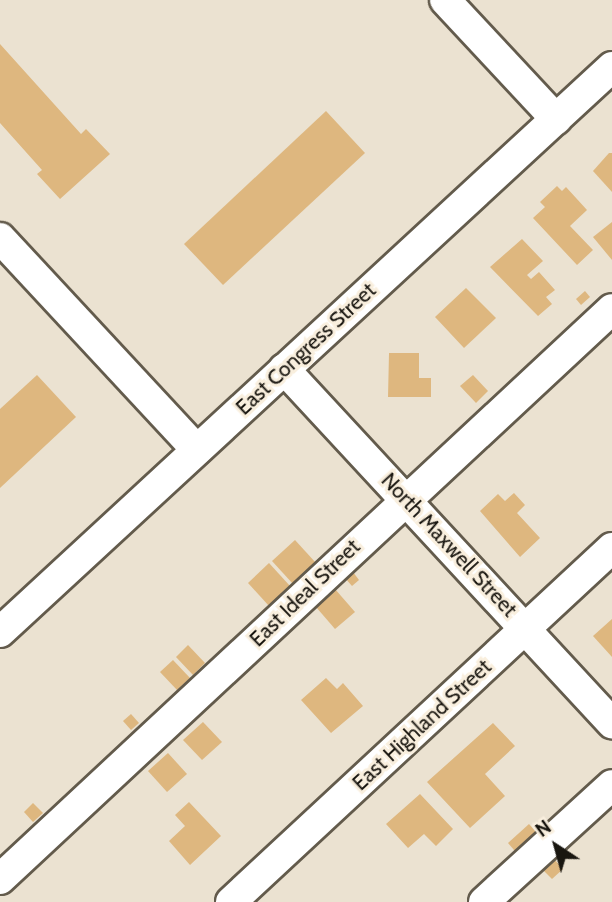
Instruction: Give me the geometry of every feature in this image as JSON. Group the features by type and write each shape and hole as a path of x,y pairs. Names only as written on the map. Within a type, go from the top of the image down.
{"street":[{"path":"445,0 556,119"},
{"name":"East Congress Street","path":"0,632 612,67"},
{"path":"0,238 197,450"},
{"name":"East Ideal Street","path":"0,879 612,309"},
{"name":"North Maxwell Street","path":"285,369 612,723"},
{"name":"East Highland Street","path":"231,902 612,548"},
{"path":"484,902 612,785"}],"building":[{"path":"0,44 81,134 86,129 110,154 60,199 37,174 42,170 0,123"},
{"path":"326,111 365,153 223,285 184,244"},
{"path":"612,153 612,192 593,171"},
{"path":"557,186 562,191 566,187 587,210 570,226 593,250 577,265 533,218 545,207 540,202"},
{"path":"612,222 612,260 593,237"},
{"path":"522,239 543,261 527,275 531,279 539,272 555,290 546,297 552,304 538,316 490,267"},
{"path":"466,288 496,318 464,348 435,317"},
{"path":"585,291 590,297 581,305 576,299"},
{"path":"389,353 419,353 419,378 431,378 431,397 388,397"},
{"path":"37,375 76,417 0,488 0,409"},
{"path":"473,375 488,391 476,403 460,386"},
{"path":"514,493 525,505 517,513 540,538 520,557 480,511 498,494 505,501"},
{"path":"295,540 316,563 293,584 272,561"},
{"path":"269,563 290,586 269,606 248,583"},
{"path":"353,572 359,580 352,586 345,578"},
{"path":"335,589 355,612 335,629 316,607"},
{"path":"612,619 612,657 593,636"},
{"path":"188,645 205,663 193,675 176,657"},
{"path":"173,660 190,678 177,690 160,672"},
{"path":"326,678 337,689 343,683 363,706 331,733 301,700"},
{"path":"131,714 139,723 131,730 123,721"},
{"path":"203,722 222,742 202,760 183,740"},
{"path":"493,723 515,746 485,774 505,796 470,828 427,782"},
{"path":"168,753 187,774 167,792 148,771"},
{"path":"420,794 453,829 436,846 424,834 408,848 386,824"},
{"path":"189,802 221,836 190,865 169,841 185,826 175,815"},
{"path":"33,803 43,813 33,822 24,812"},
{"path":"529,824 542,839 520,857 508,843"},
{"path":"554,859 563,869 552,879 543,870"}]}
